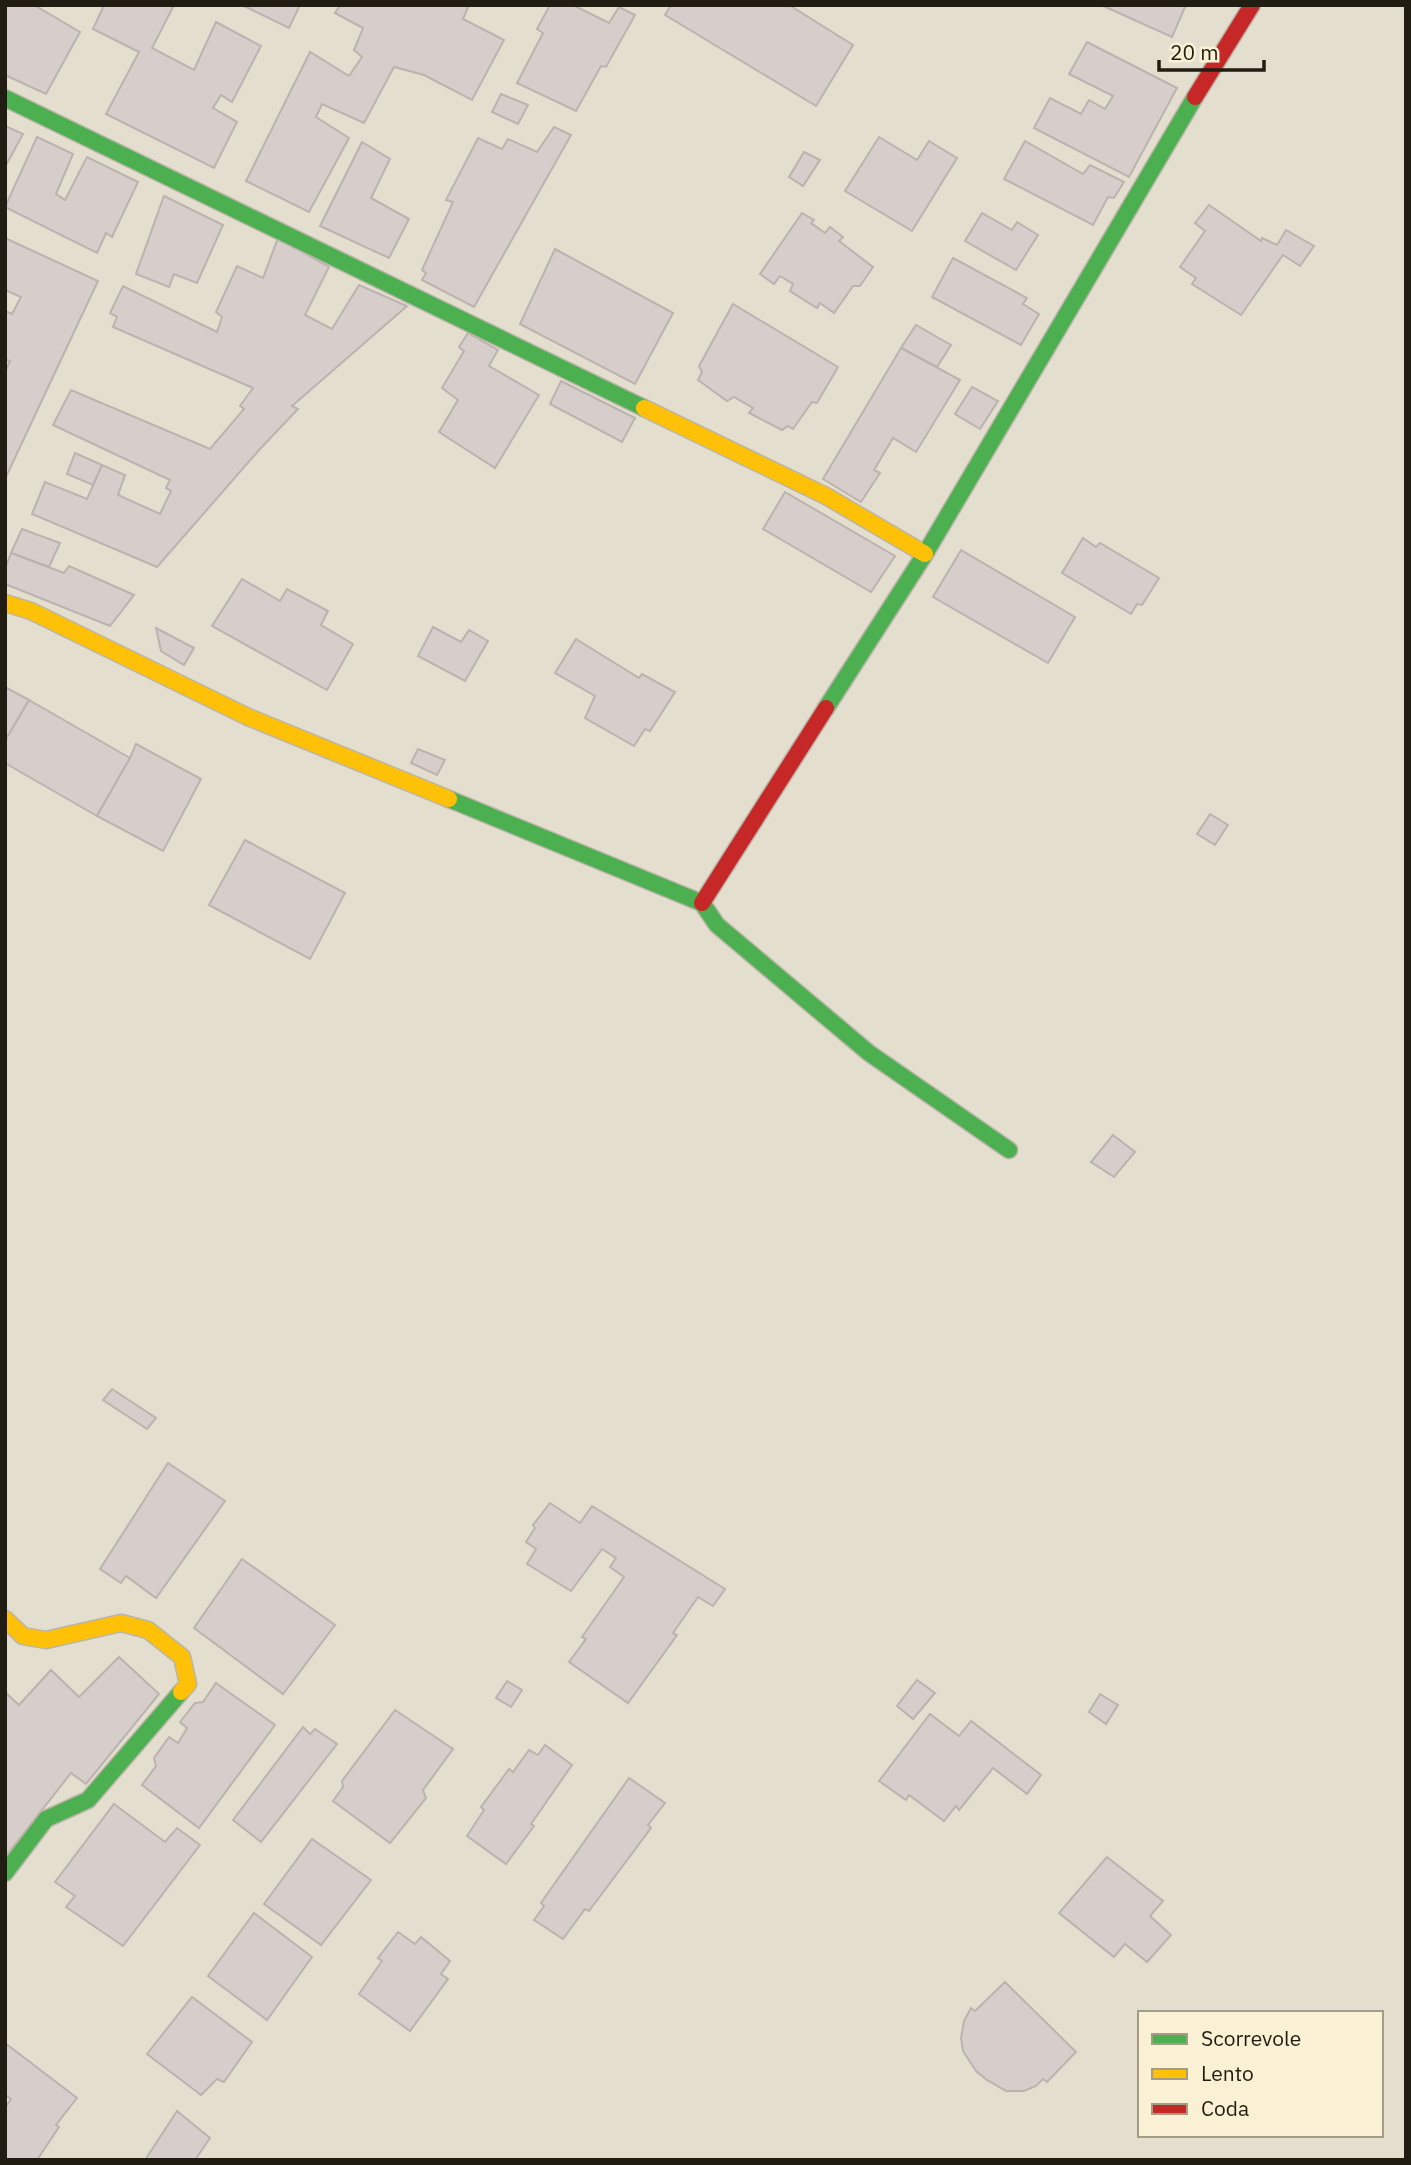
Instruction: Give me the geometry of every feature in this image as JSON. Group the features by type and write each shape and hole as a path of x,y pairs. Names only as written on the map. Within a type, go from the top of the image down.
{"street":[{"path":"702,903 925,554 1252,5"},
{"path":"5,98 826,496 925,554"},
{"path":"5,603 31,611 248,717 702,903 717,925 869,1053 1009,1150"},
{"path":"5,1619 23,1636 46,1640 121,1623 148,1630 183,1657 188,1684 88,1800 46,1819 5,1873"}],"building":[{"path":"5,5 34,5 80,32 46,94 5,75"},
{"path":"104,5 174,5 152,48 194,70 216,22 261,46 232,102 221,95 213,108 237,122 214,168 106,114 139,52 93,29"},
{"path":"242,5 300,5 289,28"},
{"path":"340,5 469,5 463,19 504,40 472,100 424,75 394,67 364,123 322,104 316,117 349,138 309,212 246,181 310,52 349,76 362,57 354,50 363,28 335,13"},
{"path":"550,5 573,5 609,23 619,7 635,15 606,67 601,66 576,111 517,83 543,33 537,29"},
{"path":"671,5 789,5 853,45 816,106 665,15"},
{"path":"1101,5 1186,5 1172,37"},
{"path":"1087,42 1177,88 1129,177 1034,128 1050,98 1081,114 1089,100 1105,109 1113,96 1069,74"},
{"path":"501,94 528,105 518,124 492,112"},
{"path":"5,126 23,134 5,167"},
{"path":"554,127 571,135 474,307 422,280 426,273 422,270 453,202 446,200 478,138 502,149 508,139 537,152"},
{"path":"37,137 73,154 56,194 65,200 87,157 138,182 112,237 106,233 97,253 5,207"},
{"path":"879,137 917,160 929,141 957,158 912,231 845,191"},
{"path":"1025,141 1083,174 1090,165 1124,182 1114,198 1108,197 1093,225 1004,179"},
{"path":"362,142 390,159 371,198 409,219 389,258 320,226"},
{"path":"804,152 820,160 803,186 789,177"},
{"path":"164,196 223,225 197,283 174,274 169,287 136,274"},
{"path":"1209,205 1261,241 1262,238 1277,245 1286,230 1314,246 1300,266 1283,255 1241,315 1192,284 1196,278 1180,267 1205,231 1195,223"},
{"path":"802,213 814,220 811,223 825,233 830,227 843,237 839,241 873,267 860,286 853,286 834,313 820,303 817,308 790,291 793,284 780,276 774,284 760,274"},
{"path":"982,213 1012,230 1017,222 1038,235 1016,270 965,241"},
{"path":"5,238 98,281 5,479 5,372 10,361 5,359 5,311 12,314 21,297 5,290"},
{"path":"278,238 329,267 305,315 332,329 359,285 407,306 292,406 298,409 157,567 32,514 45,482 87,499 102,465 125,475 118,495 160,514 171,491 166,488 170,480 53,425 71,390 210,449 244,409 240,406 253,388 113,327 117,317 110,313 123,286 217,332 222,317 216,312 237,266 263,278"},
{"path":"555,249 673,313 635,384 520,324"},
{"path":"953,258 1027,298 1023,304 1039,314 1021,345 932,297"},
{"path":"733,304 838,367 817,403 812,402 793,429 788,426 782,430 749,413 753,408 734,397 727,401 698,380 702,372 699,366"},
{"path":"916,325 951,345 937,367 901,348"},
{"path":"468,333 498,350 489,366 539,395 495,468 439,432 458,400 442,388 464,351 459,347"},
{"path":"901,348 960,380 916,452 893,438 874,470 880,473 861,502 823,479"},
{"path":"561,381 635,418 622,442 550,404"},
{"path":"972,387 998,401 980,429 955,414"},
{"path":"75,453 102,465 93,485 67,474"},
{"path":"785,492 895,556 871,592 763,529"},
{"path":"22,529 60,543 49,567 11,553"},
{"path":"1083,538 1096,547 1100,543 1159,578 1142,605 1137,604 1131,614 1062,573"},
{"path":"961,550 1075,617 1048,663 933,597"},
{"path":"11,553 64,573 69,566 134,595 110,626 5,584 5,569"},
{"path":"242,579 280,601 287,589 328,611 321,625 353,644 327,690 212,626"},
{"path":"433,627 461,642 469,630 488,641 465,681 418,656"},
{"path":"156,628 194,648 184,665 161,651"},
{"path":"576,639 639,678 642,674 675,692 650,731 645,729 634,746 585,718 595,696 555,673"},
{"path":"5,687 29,700 5,741"},
{"path":"29,700 130,758 97,816 5,763 5,741"},
{"path":"136,744 201,779 163,851 97,816"},
{"path":"418,749 445,760 437,775 411,763"},
{"path":"1210,814 1228,825 1215,845 1197,834"},
{"path":"245,840 345,893 310,959 209,905"},
{"path":"1113,1135 1135,1152 1114,1177 1091,1162"},
{"path":"112,1389 156,1418 147,1429 103,1400"},
{"path":"168,1463 225,1501 156,1598 126,1576 121,1583 100,1569"},
{"path":"550,1503 580,1523 592,1506 725,1589 713,1606 698,1597 673,1633 677,1635 628,1703 569,1662 586,1639 582,1637 624,1577 610,1567 616,1558 602,1549 571,1591 527,1564 536,1549 526,1542 535,1528 533,1525"},
{"path":"242,1559 335,1625 283,1694 194,1628"},
{"path":"119,1657 159,1694 86,1784 71,1773 5,1857 5,1692 19,1705 51,1670 79,1697"},
{"path":"917,1680 935,1693 913,1719 897,1706"},
{"path":"507,1681 522,1690 511,1707 496,1698"},
{"path":"216,1683 275,1725 199,1828 142,1785 156,1766 154,1758 169,1737 178,1743 187,1728 180,1722 195,1703 203,1702"},
{"path":"1100,1694 1118,1705 1106,1724 1089,1712"},
{"path":"395,1710 453,1749 423,1790 426,1798 390,1843 333,1801 343,1787 342,1781"},
{"path":"930,1714 959,1736 971,1721 1041,1775 1027,1794 993,1768 959,1810 956,1806 944,1821 909,1795 906,1800 879,1781"},
{"path":"303,1727 310,1734 315,1729 337,1744 261,1842 233,1820"},
{"path":"545,1745 572,1765 531,1824 534,1826 506,1864 467,1836 484,1810 481,1807 509,1769 513,1772 529,1750 538,1755"},
{"path":"629,1778 665,1803 648,1825 651,1828 589,1911 585,1909 563,1939 534,1920 544,1906 541,1903"},
{"path":"114,1804 165,1842 177,1828 200,1845 123,1946 66,1907 75,1896 55,1882"},
{"path":"312,1839 371,1880 321,1945 264,1904"},
{"path":"1107,1857 1163,1901 1150,1916 1171,1935 1147,1962 1125,1944 1114,1957 1059,1913"},
{"path":"254,1913 312,1957 267,2020 208,1976"},
{"path":"398,1932 415,1944 421,1937 450,1961 441,1974 448,1979 410,2031 359,1994 382,1961 378,1958"},
{"path":"1005,1982 1076,2052 1047,2082 1043,2079 1036,2086 1024,2091 1006,2091 987,2080 976,2071 963,2051 961,2038 964,2021 971,2008 975,2011"},
{"path":"192,1997 252,2042 224,2082 217,2079 201,2095 147,2054"},
{"path":"5,2043 77,2098 56,2125 59,2127 37,2160 5,2160 5,2108 11,2099 5,2095"},
{"path":"177,2111 210,2138 195,2160 145,2160"}],"traffic: fast":[{"path":"826,708 925,554 1195,97"},
{"path":"5,98 644,408"},
{"path":"449,799 702,903 717,925 869,1053 1009,1150"},
{"path":"5,1873 46,1819 88,1800 181,1692"}],"traffic: slow":[{"path":"644,408 826,496 925,554"},
{"path":"5,603 31,611 248,717 449,799"},
{"path":"5,1619 23,1636 46,1640 121,1623 148,1630 182,1657 188,1684 181,1692"}],"traffic: jam":[{"path":"1195,97 1252,5"},
{"path":"702,903 826,708"}]}
